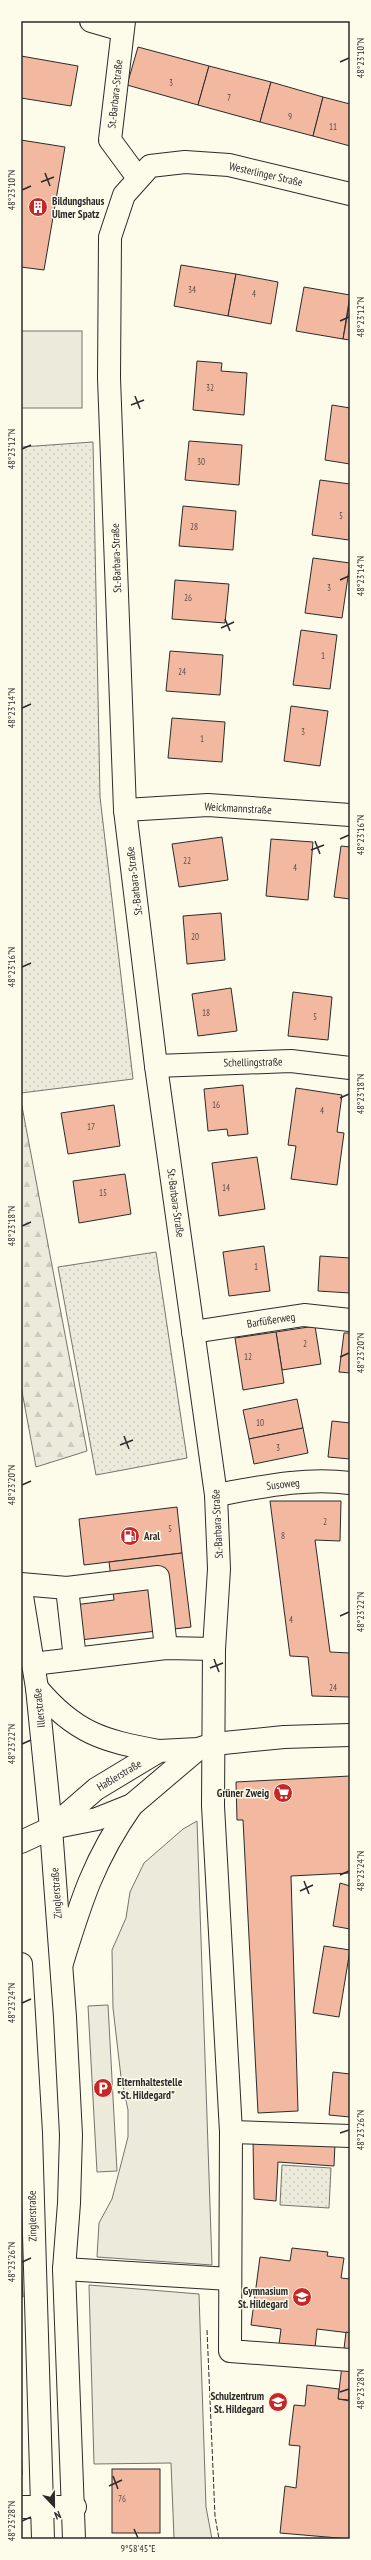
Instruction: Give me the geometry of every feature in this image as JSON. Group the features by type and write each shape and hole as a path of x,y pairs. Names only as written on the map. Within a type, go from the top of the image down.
{"street":[{"name":"St.-Barbara-Straße","path":"92,21 123,25 110,140 138,178 124,195 110,237 110,378 125,810 156,1066 216,1496 219,1569 206,1747"},
{"name":"Westerlinger Straße","path":"138,178 150,166 185,162 229,165 350,194"},
{"name":"Weickmannstraße","path":"125,810 208,805 350,812"},
{"name":"Schellingstraße","path":"156,1066 291,1062 350,1068"},
{"name":"Barfüßerweg","path":"193,1332 304,1315 350,1320"},
{"name":"Susoweg","path":"216,1496 267,1486 325,1480 350,1483"},
{"path":"21,1584 67,1588 158,1577 166,1648"},
{"path":"67,1588 75,1659"},
{"name":"Illerstraße","path":"21,1590 37,1688 51,1828"},
{"path":"33,1664 166,1648 214,1649"},
{"path":"37,1688 56,1710 75,1725 118,1743 159,1751"},
{"name":"Haßlerstraße","path":"51,1828 96,1789 159,1751 206,1747 284,1737 350,1735"},
{"path":"206,1747 213,1806 231,2132 230,2351 350,2360"},
{"name":"Haßlerstraße","path":"21,1842 51,1828 97,1819 132,1805 206,1747"},
{"path":"62,1963 89,1878 113,1832 132,1805"},
{"name":"Zinglerstraße","path":"51,1828 62,1963 71,2135 69,2203 64,2269 74,2539"},
{"name":"Zinglerstraße","path":"21,1964 31,2133 26,2210 43,2539"},
{"path":"231,2132 350,2136"},
{"path":"64,2269 230,2279"},
{"path":"21,2507 74,2507"}],"green space":[{"path":"21,331 82,331 82,408 21,408"},
{"path":"93,442 100,797 133,1079 21,1093 21,447"},
{"path":"21,1101 87,1451 36,1467 21,1386"},
{"path":"156,1252 187,1458 96,1475 58,1267"},
{"path":"197,1821 212,2265 97,2257 99,2223 112,2199 128,2137 128,2110 121,2077 113,2008 112,1950 126,1918 130,1892 144,1863 183,1829"},
{"path":"282,2165 331,2168 329,2208 280,2205"},
{"path":"89,2285 199,2294 206,2507 212,2539 164,2539 174,2538 171,2463 94,2464"}],"shaded area":[{"name":"Elternhaltestelle \"St. Hildegard\"","path":"108,2005 117,2171 97,2172 88,2006"}],"building":[{"path":"138,47 209,66 198,105 127,85"},
{"path":"21,56 78,66 71,106 21,98"},
{"path":"209,66 271,82 260,122 198,105"},
{"path":"271,82 323,97 313,136 260,122"},
{"path":"323,97 350,104 350,146 313,136"},
{"name":"Bildungshaus Ulmer Spatz","path":"21,140 65,147 44,270 21,267"},
{"path":"181,265 236,274 228,316 174,306"},
{"path":"236,274 278,282 271,324 228,316"},
{"path":"304,287 350,295 343,339 296,331"},
{"path":"350,301 350,340 343,339"},
{"path":"197,361 222,363 221,371 247,373 244,415 193,410"},
{"path":"332,405 350,408 350,464 325,460"},
{"path":"189,441 242,445 239,485 185,480"},
{"path":"320,480 350,484 349,540 312,535"},
{"path":"183,506 236,511 233,550 179,546"},
{"path":"313,558 350,563 342,618 305,613"},
{"path":"175,580 229,584 225,623 172,619"},
{"path":"301,630 337,635 330,689 293,685"},
{"path":"170,651 223,655 220,695 166,691"},
{"path":"291,706 328,711 320,766 284,761"},
{"path":"172,718 225,722 222,762 168,758"},
{"path":"222,837 228,880 179,887 172,844"},
{"path":"271,839 313,842 308,900 266,896"},
{"path":"341,846 350,847 350,899 334,897"},
{"path":"221,913 225,960 187,964 183,916"},
{"path":"231,988 237,1031 198,1036 192,994"},
{"path":"293,992 332,997 328,1040 288,1036"},
{"path":"243,1085 248,1134 228,1136 227,1129 208,1131 204,1089"},
{"path":"296,1088 342,1095 337,1132 344,1133 337,1185 291,1179 296,1146 288,1145"},
{"path":"114,1105 120,1146 68,1154 61,1113"},
{"path":"257,1157 265,1209 219,1216 212,1163"},
{"path":"125,1174 131,1214 79,1223 73,1181"},
{"path":"264,1246 270,1291 229,1296 223,1252"},
{"path":"320,1256 350,1258 350,1293 318,1291"},
{"path":"315,1326 321,1364 282,1370 276,1332"},
{"path":"276,1332 284,1383 243,1390 235,1338"},
{"path":"344,1333 350,1333 350,1373 339,1372"},
{"path":"297,1399 303,1428 249,1439 243,1410"},
{"path":"332,1421 350,1423 350,1459 328,1457"},
{"path":"303,1428 308,1453 254,1464 249,1439"},
{"path":"270,1501 341,1501 340,1541 315,1540 330,1652 350,1653 350,1697 312,1696 308,1657 290,1656"},
{"name":"Aral","path":"177,1507 182,1553 84,1565 79,1519"},
{"path":"182,1553 191,1627 63,1642 58,1607 114,1600 109,1562"},
{"path":"350,1776 350,1873 291,1876 298,2111 258,2113 243,1820 237,1820 236,1782"},
{"path":"340,1883 350,1886 350,1929 333,1926"},
{"path":"324,1946 350,1950 339,2017 313,2013"},
{"path":"333,2072 350,2074 350,2117 329,2115"},
{"path":"253,2139 335,2143 334,2166 278,2162 276,2201 254,2199"},
{"path":"292,2248 328,2252 327,2256 344,2258 341,2278 350,2279 350,2333 317,2329 315,2348 279,2344 281,2329 251,2325 260,2257 290,2261"},
{"path":"21,2262 23,2297 21,2297"},
{"path":"346,2332 350,2333 349,2400 338,2399"},
{"path":"307,2385 339,2389 338,2399 350,2401 350,2539 280,2533 285,2486 296,2488 300,2446 289,2445 294,2405 305,2406"},
{"path":"21,2438 22,2475 21,2476"},
{"path":"112,2469 160,2469 160,2533 112,2533"}],"fence":[{"path":"207,2330 215,2516 219,2539"}],"place":[{"name":"Bildungshaus Ulmer Spatz","path":"38,207"},
{"name":"Aral","path":"130,1536"},
{"name":"Grüner Zweig","path":"283,1793"},
{"name":"Elternhaltestelle \"St. Hildegard\"","path":"103,2088"},
{"name":"Gymnasium St. Hildegard","path":"302,2297"},
{"name":"Schulzentrum St. Hildegard","path":"278,2402"}]}
